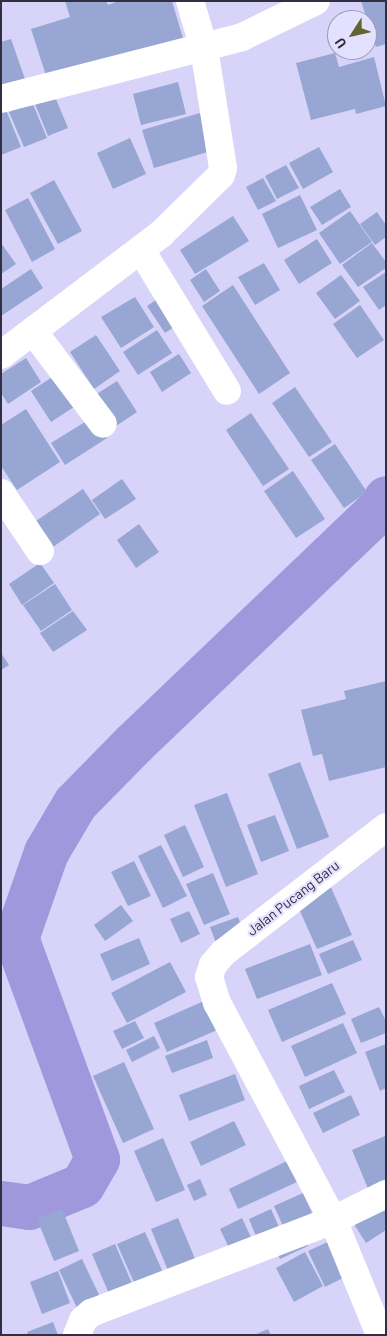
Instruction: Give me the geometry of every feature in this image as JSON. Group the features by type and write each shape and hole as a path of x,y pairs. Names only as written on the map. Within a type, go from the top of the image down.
{"street":[{"path":"1,355 141,250 221,175 223,168 204,48 190,1"},
{"path":"1,100 204,48 264,28 316,1"},
{"path":"141,250 227,391"},
{"path":"33,331 103,424"},
{"path":"1,493 40,551"},
{"name":"Jalan Pucang Baru","path":"332,1220 217,1003 209,977 213,965 223,953 386,827"},
{"path":"77,1335 83,1320 91,1313 332,1220 386,1194"},
{"path":"332,1220 380,1335"}],"building":[{"path":"65,1 106,1 108,5 119,1 172,1 185,45 49,85 31,29 70,17"},
{"path":"361,1 386,1 386,44 377,47 377,10 364,10"},
{"path":"11,39 26,82 1,91 1,42"},
{"path":"327,55 327,60 337,60 339,67 364,60 375,60 386,106 356,114 355,109 311,120 296,63"},
{"path":"178,82 186,114 141,125 133,94"},
{"path":"53,92 68,128 48,136 33,99"},
{"path":"32,102 47,138 24,147 9,112"},
{"path":"4,105 21,147 1,155 1,107"},
{"path":"200,113 211,151 154,168 142,130"},
{"path":"130,138 146,174 113,189 97,153"},
{"path":"319,147 333,172 303,189 289,163"},
{"path":"286,165 299,188 277,199 265,176"},
{"path":"263,178 276,201 258,210 246,187"},
{"path":"54,180 82,231 58,244 30,193"},
{"path":"340,189 351,207 322,225 310,207"},
{"path":"300,195 317,230 278,248 262,214"},
{"path":"28,198 55,249 32,262 5,210"},
{"path":"350,211 372,242 340,264 319,233"},
{"path":"377,212 386,225 386,237 375,245 360,224"},
{"path":"233,216 249,241 195,274 180,250"},
{"path":"317,239 332,263 299,284 284,260"},
{"path":"1,243 16,264 1,274"},
{"path":"372,243 386,262 386,268 358,287 342,265"},
{"path":"264,263 280,290 255,305 238,277"},
{"path":"31,269 43,288 1,316 1,289"},
{"path":"206,269 220,291 204,302 190,280"},
{"path":"386,272 386,305 379,310 363,287"},
{"path":"341,275 360,301 335,319 316,293"},
{"path":"233,285 290,373 259,394 202,306"},
{"path":"165,294 183,321 165,333 147,306"},
{"path":"135,297 154,327 121,348 101,317"},
{"path":"360,305 384,340 357,358 333,324"},
{"path":"157,330 172,353 138,375 123,352"},
{"path":"96,335 120,371 94,389 70,352"},
{"path":"179,354 191,373 162,392 150,372"},
{"path":"26,358 41,382 8,404 1,393 1,374"},
{"path":"60,372 80,403 51,422 31,391"},
{"path":"117,381 137,412 113,428 92,397"},
{"path":"295,387 332,442 309,457 272,403"},
{"path":"26,409 60,462 17,490 1,466 1,425"},
{"path":"251,413 289,469 263,486 226,430"},
{"path":"93,417 107,438 65,465 51,443"},
{"path":"335,444 367,492 344,508 311,460"},
{"path":"293,471 325,519 296,538 264,491"},
{"path":"122,479 136,499 105,519 92,500"},
{"path":"83,489 100,514 50,549 33,523"},
{"path":"139,524 159,552 136,568 117,540"},
{"path":"40,563 54,583 22,605 9,584"},
{"path":"55,584 72,610 41,631 23,605"},
{"path":"73,611 87,630 53,652 40,633"},
{"path":"1,653 9,665 1,670"},
{"path":"386,681 386,767 329,781 322,754 313,756 301,710 346,699 344,691"},
{"path":"300,762 329,837 297,849 268,774"},
{"path":"227,793 258,874 226,887 194,805"},
{"path":"275,815 289,851 261,862 247,825"},
{"path":"185,825 204,867 183,877 164,835"},
{"path":"161,845 187,896 163,908 138,856"},
{"path":"134,861 151,896 128,906 111,872"},
{"path":"213,873 230,914 204,925 186,884"},
{"path":"330,885 352,935 317,949 295,900"},
{"path":"121,905 133,921 105,941 94,925"},
{"path":"189,911 200,934 181,943 170,919"},
{"path":"238,917 244,933 216,943 210,927"},
{"path":"139,938 150,964 112,981 100,954"},
{"path":"353,940 362,960 328,974 319,954"},
{"path":"310,944 322,975 257,999 245,969"},
{"path":"170,962 186,992 127,1023 111,993"},
{"path":"332,983 346,1014 282,1042 268,1010"},
{"path":"204,1001 217,1030 167,1052 154,1023"},
{"path":"379,1007 386,1021 386,1033 361,1043 351,1019"},
{"path":"135,1021 144,1038 122,1049 113,1031"},
{"path":"343,1023 357,1053 305,1077 291,1046"},
{"path":"154,1036 160,1048 132,1062 126,1050"},
{"path":"207,1040 213,1058 172,1073 165,1056"},
{"path":"386,1044 386,1088 380,1091 365,1052"},
{"path":"124,1062 154,1129 123,1143 93,1076"},
{"path":"334,1070 345,1092 309,1109 299,1086"},
{"path":"235,1074 245,1100 189,1121 179,1095"},
{"path":"351,1095 360,1115 323,1133 313,1113"},
{"path":"234,1121 246,1145 201,1166 190,1142"},
{"path":"385,1136 386,1184 369,1191 352,1150"},
{"path":"163,1138 185,1190 156,1202 134,1151"},
{"path":"287,1161 297,1182 238,1209 229,1189"},
{"path":"200,1179 207,1195 194,1201 187,1185"},
{"path":"303,1193 316,1222 287,1235 274,1206"},
{"path":"386,1195 386,1230 366,1243 350,1218"},
{"path":"62,1209 79,1251 54,1261 37,1219"},
{"path":"271,1209 283,1236 260,1246 249,1219"},
{"path":"178,1218 198,1266 171,1278 151,1229"},
{"path":"242,1218 255,1246 233,1256 220,1229"},
{"path":"145,1232 165,1277 137,1289 117,1244"},
{"path":"303,1236 308,1246 280,1259 275,1248"},
{"path":"332,1240 349,1275 325,1287 308,1251"},
{"path":"115,1244 133,1286 110,1296 92,1254"},
{"path":"305,1252 323,1286 294,1302 276,1268"},
{"path":"82,1259 102,1301 79,1312 59,1270"},
{"path":"58,1271 70,1303 42,1314 30,1282"},
{"path":"53,1322 58,1335 28,1335 27,1332"},
{"path":"268,1329 271,1335 254,1335"}],"waterway":[{"path":"1,1203 29,1207 82,1185 97,1159 16,938 46,852 75,803 134,743 381,507 386,498"}]}
